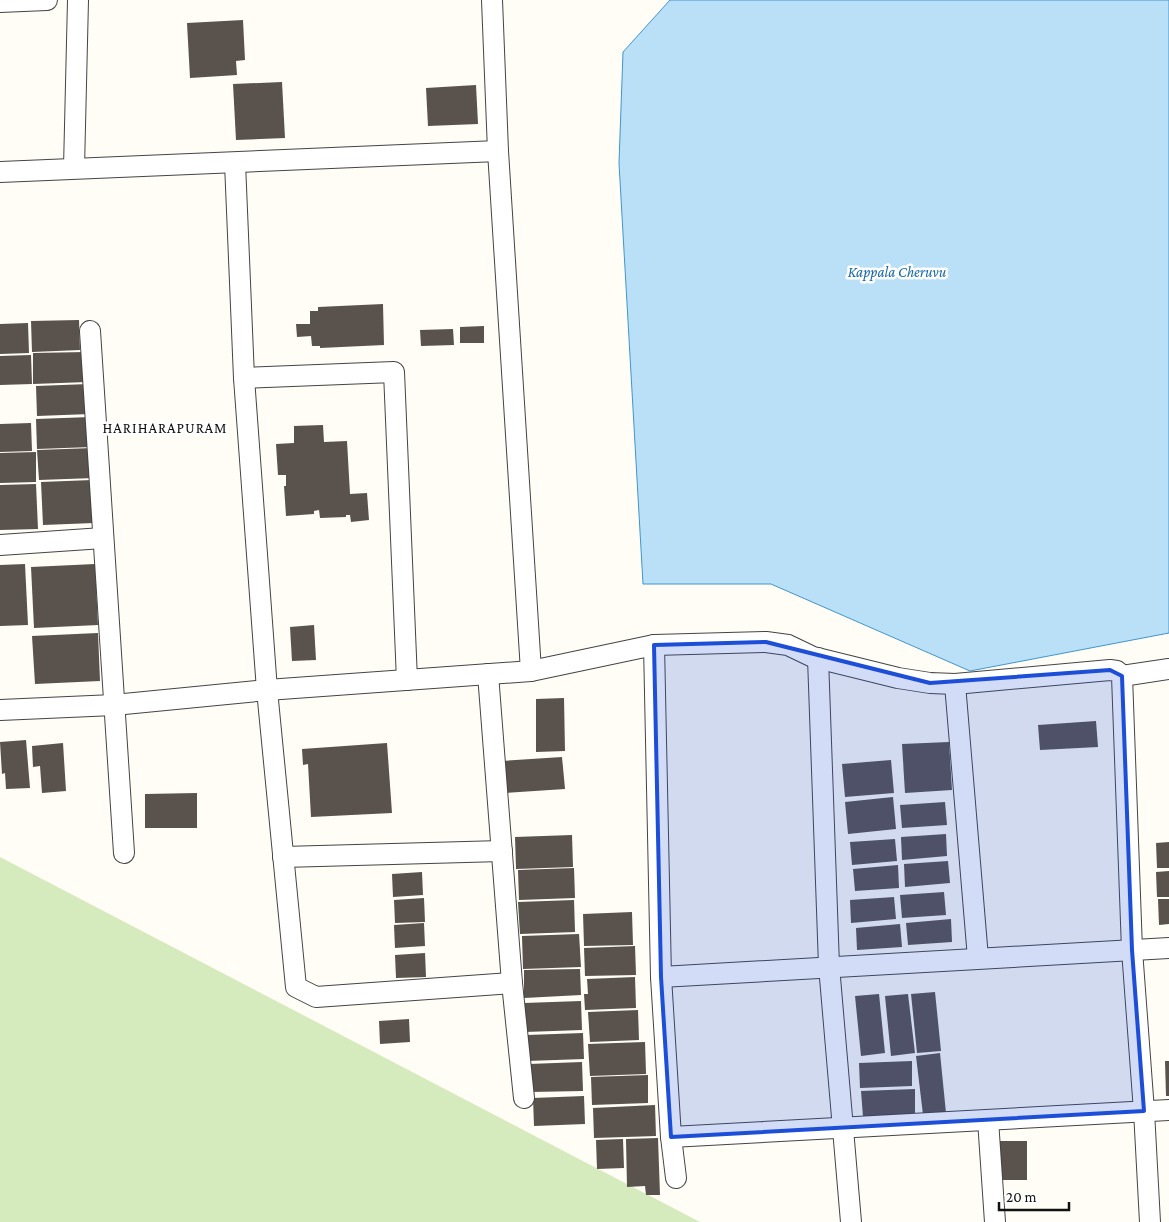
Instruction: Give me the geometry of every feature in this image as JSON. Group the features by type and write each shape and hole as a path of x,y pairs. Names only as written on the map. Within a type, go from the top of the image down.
{"street":[{"path":"0,2 47,0"},
{"path":"74,168 78,0"},
{"path":"492,0 498,151 531,671"},
{"path":"0,172 498,151"},
{"path":"235,162 244,378 267,690 296,987 316,997 512,983"},
{"path":"90,331 124,854"},
{"path":"244,378 394,372 407,680"},
{"path":"0,545 103,538"},
{"path":"0,710 114,705 267,690 531,671 654,645 766,642 788,646 818,658 930,684 955,684 1110,670 1122,676 1169,670"},
{"path":"654,645 661,977 671,1137 676,1178"},
{"path":"818,658 830,966 851,1222"},
{"path":"488,674 512,983 524,1098"},
{"path":"1122,676 1132,950 1150,1222"},
{"path":"955,684 978,958"},
{"path":"283,857 502,851"},
{"path":"661,977 1169,948"},
{"path":"671,1137 1169,1110"},
{"path":"988,1120 995,1222"}],"highlighted area":[{"path":"766,642 930,683 1110,670 1122,676 1132,950 1144,1111 671,1137 661,977 654,645"}],"green space":[{"path":"0,857 700,1222 0,1222"}],"water":[{"name":"Kappala Cheruvu","path":"670,0 1169,0 1169,633 970,671 771,584 643,584 619,163 623,52"}],"building":[{"path":"243,20 245,60 236,61 237,75 190,78 187,23"},
{"path":"282,82 285,138 236,140 233,84"},
{"path":"476,85 478,124 428,126 426,88"},
{"path":"383,304 384,345 320,348 320,346 312,346 311,336 297,337 296,324 310,324 310,311 318,311 318,307"},
{"path":"79,320 80,350 32,352 31,321"},
{"path":"28,323 29,353 0,354 0,324"},
{"path":"484,326 484,343 460,343 460,327"},
{"path":"453,329 454,345 421,346 420,330"},
{"path":"86,352 87,382 33,384 33,353"},
{"path":"31,355 32,384 0,385 0,356"},
{"path":"89,384 90,414 37,416 36,386"},
{"path":"91,417 92,447 37,449 36,419"},
{"path":"31,423 32,451 0,452 0,424"},
{"path":"323,425 324,442 347,441 350,494 367,493 369,520 351,522 350,515 346,515 346,517 320,518 319,510 314,511 314,514 286,516 284,486 286,486 286,475 278,475 276,444 294,443 294,426"},
{"path":"93,448 94,478 39,480 37,450"},
{"path":"36,452 36,482 0,483 0,453"},
{"path":"92,480 94,523 43,525 41,482"},
{"path":"36,484 38,529 0,530 0,485"},
{"path":"25,564 28,625 0,626 0,565"},
{"path":"95,564 98,625 34,628 31,567"},
{"path":"314,625 316,660 292,661 290,627"},
{"path":"98,633 100,681 35,684 32,636"},
{"path":"564,698 565,751 536,752 536,699"},
{"path":"1096,721 1098,747 1040,750 1038,725"},
{"path":"26,740 30,788 6,789 5,773 2,774 0,742"},
{"path":"949,742 952,790 905,793 902,744"},
{"path":"63,743 66,791 42,793 40,766 33,767 32,746"},
{"path":"387,743 392,813 311,817 308,764 303,765 302,749"},
{"path":"562,757 565,789 505,793 502,761"},
{"path":"891,760 894,793 845,797 842,764"},
{"path":"197,793 197,828 145,828 145,794"},
{"path":"893,797 896,829 848,834 845,802"},
{"path":"945,802 947,825 902,828 900,805"},
{"path":"946,834 947,856 902,860 901,837"},
{"path":"572,835 573,867 516,869 515,837"},
{"path":"895,839 897,861 852,865 850,842"},
{"path":"1169,842 1169,868 1157,868 1156,843"},
{"path":"948,861 950,883 905,887 904,864"},
{"path":"898,865 899,888 855,891 853,869"},
{"path":"574,868 575,898 519,900 518,870"},
{"path":"1169,871 1169,897 1157,897 1156,872"},
{"path":"422,872 423,895 393,897 392,874"},
{"path":"944,892 946,915 902,918 900,895"},
{"path":"894,897 896,919 851,923 850,900"},
{"path":"424,898 425,922 395,923 394,900"},
{"path":"1158,899 1169,899 1169,924 1159,925"},
{"path":"574,900 575,932 520,934 518,902"},
{"path":"632,912 633,945 584,946 583,914"},
{"path":"951,919 952,942 908,945 906,923"},
{"path":"424,923 425,946 395,948 394,925"},
{"path":"900,924 902,947 857,950 856,928"},
{"path":"579,934 581,967 523,969 522,936"},
{"path":"635,946 636,975 585,976 584,948"},
{"path":"425,953 426,977 396,978 395,955"},
{"path":"580,969 581,995 524,998 524,970"},
{"path":"635,977 636,1008 585,1010 584,994 588,994 587,979"},
{"path":"935,992 941,1051 917,1053 911,994"},
{"path":"879,994 885,1053 861,1056 855,996"},
{"path":"908,994 915,1053 891,1056 885,996"},
{"path":"581,1001 582,1030 525,1032 524,1003"},
{"path":"638,1010 639,1040 590,1042 588,1012"},
{"path":"409,1019 410,1042 380,1044 379,1021"},
{"path":"583,1033 584,1059 527,1061 527,1035"},
{"path":"645,1042 646,1074 590,1076 588,1044"},
{"path":"940,1053 946,1113 923,1115 916,1056"},
{"path":"912,1061 912,1086 860,1088 859,1063"},
{"path":"1165,1061 1169,1061 1169,1096 1166,1096"},
{"path":"582,1062 583,1091 530,1092 529,1064"},
{"path":"648,1075 648,1103 592,1105 591,1077"},
{"path":"915,1089 915,1115 863,1117 861,1091"},
{"path":"584,1096 585,1124 534,1126 533,1098"},
{"path":"655,1105 656,1136 594,1138 593,1108"},
{"path":"658,1138 660,1195 646,1195 645,1186 627,1187 626,1139"},
{"path":"623,1139 624,1168 597,1169 596,1140"},
{"path":"998,1141 1027,1141 1027,1180 998,1180"}],"district":[{"name":"HARIHARAPURAM","path":"165,428"}]}
